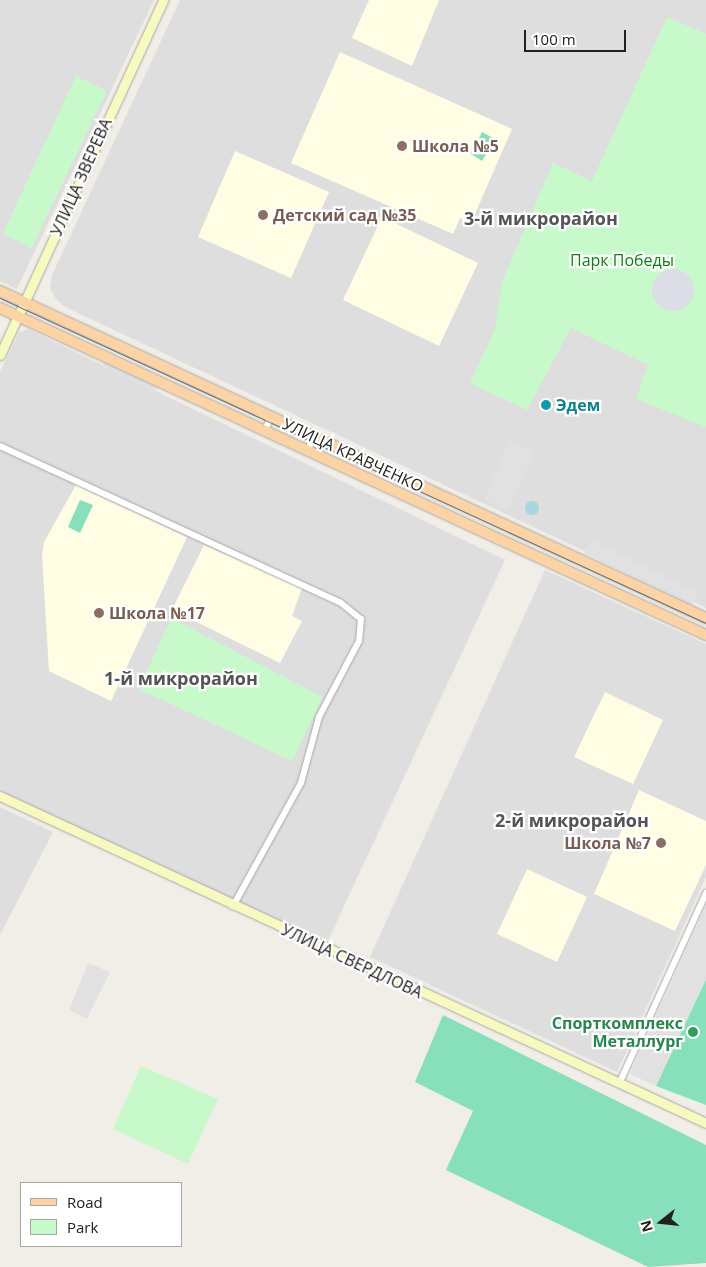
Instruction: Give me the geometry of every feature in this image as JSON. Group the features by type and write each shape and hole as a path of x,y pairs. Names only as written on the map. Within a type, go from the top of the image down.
{"main road":[{"name":"УЛИЦА ЗВЕРЕВА","path":"0,355 163,0"},
{"name":"УЛИЦА КРАВЧЕНКО","path":"0,291 706,618"},
{"name":"УЛИЦА КРАВЧЕНКО","path":"0,308 706,635"},
{"name":"УЛИЦА СВЕРДЛОВА","path":"0,796 233,906 706,1123"}],"street":[{"path":"98,353 104,340"},
{"path":"148,376 154,363"},
{"path":"178,389 184,376"},
{"path":"220,409 226,396"},
{"path":"265,430 271,417"},
{"path":"308,450 314,436"},
{"path":"0,446 341,603 361,619 360,641 319,717 301,783 233,906"},
{"path":"350,470 356,456"},
{"path":"603,587 609,574"},
{"path":"620,1084 706,893"}],"shaded area":[{"path":"0,0 154,0 17,289 0,281"},
{"name":"3-й микрорайон","path":"180,0 706,0 706,608 65,307 56,299 50,288 52,275"},
{"path":"369,0 439,0 412,66 352,38"},
{"name":"Школа №5","path":"340,52 512,129 471,223 460,218 453,234 291,163"},
{"name":"Детский сад №35","path":"235,151 329,192 291,278 198,237"},
{"path":"382,217 478,263 439,346 343,300"},
{"path":"677,269 685,272 691,278 694,290 691,302 685,308 669,311 661,308 655,302 652,286 655,278 661,272"},
{"name":"1-й микрорайон","path":"28,329 505,560 326,945 0,791 0,372 19,333"},
{"path":"104,362 158,387 155,392 102,367"},
{"path":"510,439 534,452 508,510 484,499"},
{"name":"Школа №17","path":"76,485 187,537 111,701 49,671 42,556 44,542"},
{"path":"591,539 698,593 691,605 584,553"},
{"path":"204,545 302,588 292,616 302,621 280,663 172,610"},
{"name":"2-й микрорайон","path":"545,570 706,644 706,877 617,1072 370,957"},
{"path":"605,692 663,720 633,784 574,757"},
{"name":"Школа №7","path":"639,790 706,821 706,865 675,931 594,894"},
{"path":"0,807 53,832 0,935"},
{"path":"527,869 587,897 557,962 497,934"},
{"path":"706,906 706,979 656,1086 630,1074"},
{"path":"88,963 110,972 87,1019 69,1010"}],"green space":[{"name":"Парк Победы","path":"667,17 706,34 706,427 636,399 648,365 571,328 527,410 470,383 495,329 502,282 553,163 592,181"},
{"path":"76,76 107,91 31,249 3,233"},
{"path":"482,132 495,139 482,161 471,154"},
{"path":"80,500 93,505 80,533 68,527"},
{"path":"171,618 323,697 292,761 139,689"},
{"name":"Спорткомплекс Металлург","path":"706,979 706,1105 656,1086"},
{"path":"443,1015 706,1145 706,1263 648,1267 446,1170 473,1111 415,1082"},
{"path":"141,1066 218,1099 188,1164 113,1129"}],"water":[{"path":"529,501 535,501 539,508 535,515 529,515 525,511 525,505"}],"tram line":[{"path":"0,298 706,623"}],"place":[{"name":"Школа №5","path":"402,146"},
{"name":"Детский сад №35","path":"263,215"},
{"name":"Эдем","path":"546,405"},
{"name":"Школа №17","path":"99,613"},
{"name":"Школа №7","path":"661,843"},
{"name":"Спорткомплекс Металлург","path":"693,1032"}],"district":[{"name":"3-й микрорайон","path":"541,218"},
{"name":"1-й микрорайон","path":"181,678"},
{"name":"2-й микрорайон","path":"572,820"}]}
